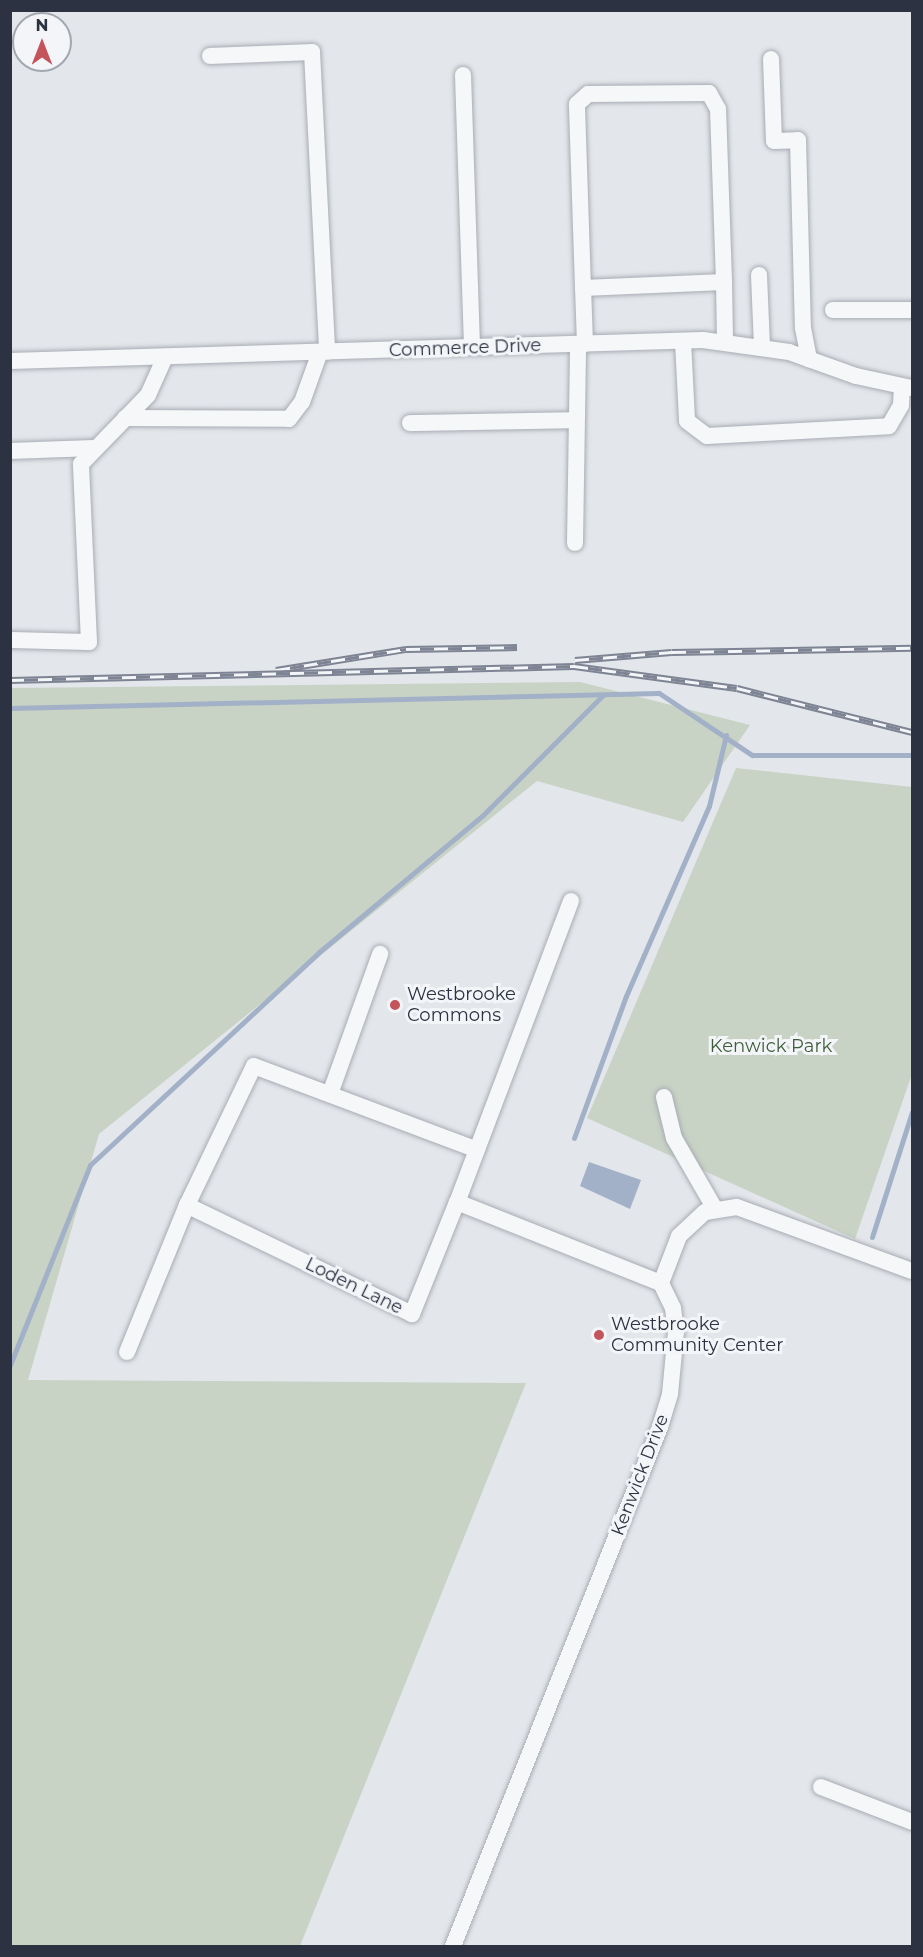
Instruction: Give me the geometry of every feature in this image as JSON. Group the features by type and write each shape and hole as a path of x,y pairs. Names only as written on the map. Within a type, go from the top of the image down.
{"street":[{"path":"125,418 289,420 302,402 323,352 312,52 210,56"},
{"path":"771,58 774,141 798,140 809,359"},
{"path":"463,75 472,347"},
{"path":"575,543 576,420 583,288 576,104 588,94 709,93 718,109 726,342"},
{"path":"759,275 762,347"},
{"path":"583,288 724,282"},
{"path":"833,310 912,310"},
{"path":"683,341 687,421 707,436 889,426 901,405 907,387"},
{"name":"Commerce Drive","path":"10,361 683,341 726,342 762,347 907,387"},
{"path":"10,640 89,642 81,464 93,448 148,395 165,357"},
{"path":"410,423 576,420"},
{"path":"10,451 93,448"},
{"name":"Loden Lane","path":"187,1205 412,1314 571,901"},
{"path":"330,1094 380,954"},
{"path":"127,1352 187,1205 254,1066 477,1150"},
{"path":"664,1097 674,1138 707,1187 715,1209"},
{"path":"457,1202 661,1283 680,1236 715,1209 756,1210 912,1271"},
{"name":"Kenwick Drive","path":"453,1947 660,1427 670,1394 676,1332 673,1308 661,1283"},
{"path":"821,1787 912,1822"}],"green space":[{"path":"580,682 750,725 683,822 537,781 99,1134 28,1380 526,1383 300,1946 11,1946 11,688"},
{"name":"Kenwick Park","path":"736,768 912,787 912,1074 855,1239 587,1118"}],"water":[{"path":"589,1162 641,1180 630,1209 580,1186"}],"waterway":[{"path":"10,708 659,693 752,755 912,755"},
{"path":"10,1365 90,1165 318,953 483,815 603,695"},
{"path":"574,1138 626,996 709,806 726,735"},
{"path":"872,1237 912,1112"}],"railway":[{"path":"276,670 406,649 517,647"},
{"path":"575,660 672,652 912,648"},
{"path":"10,680 574,666 737,688 912,732"}],"place":[{"name":"Westbrooke Commons","path":"395,1005"},
{"name":"Westbrooke Community Center","path":"599,1335"}]}
